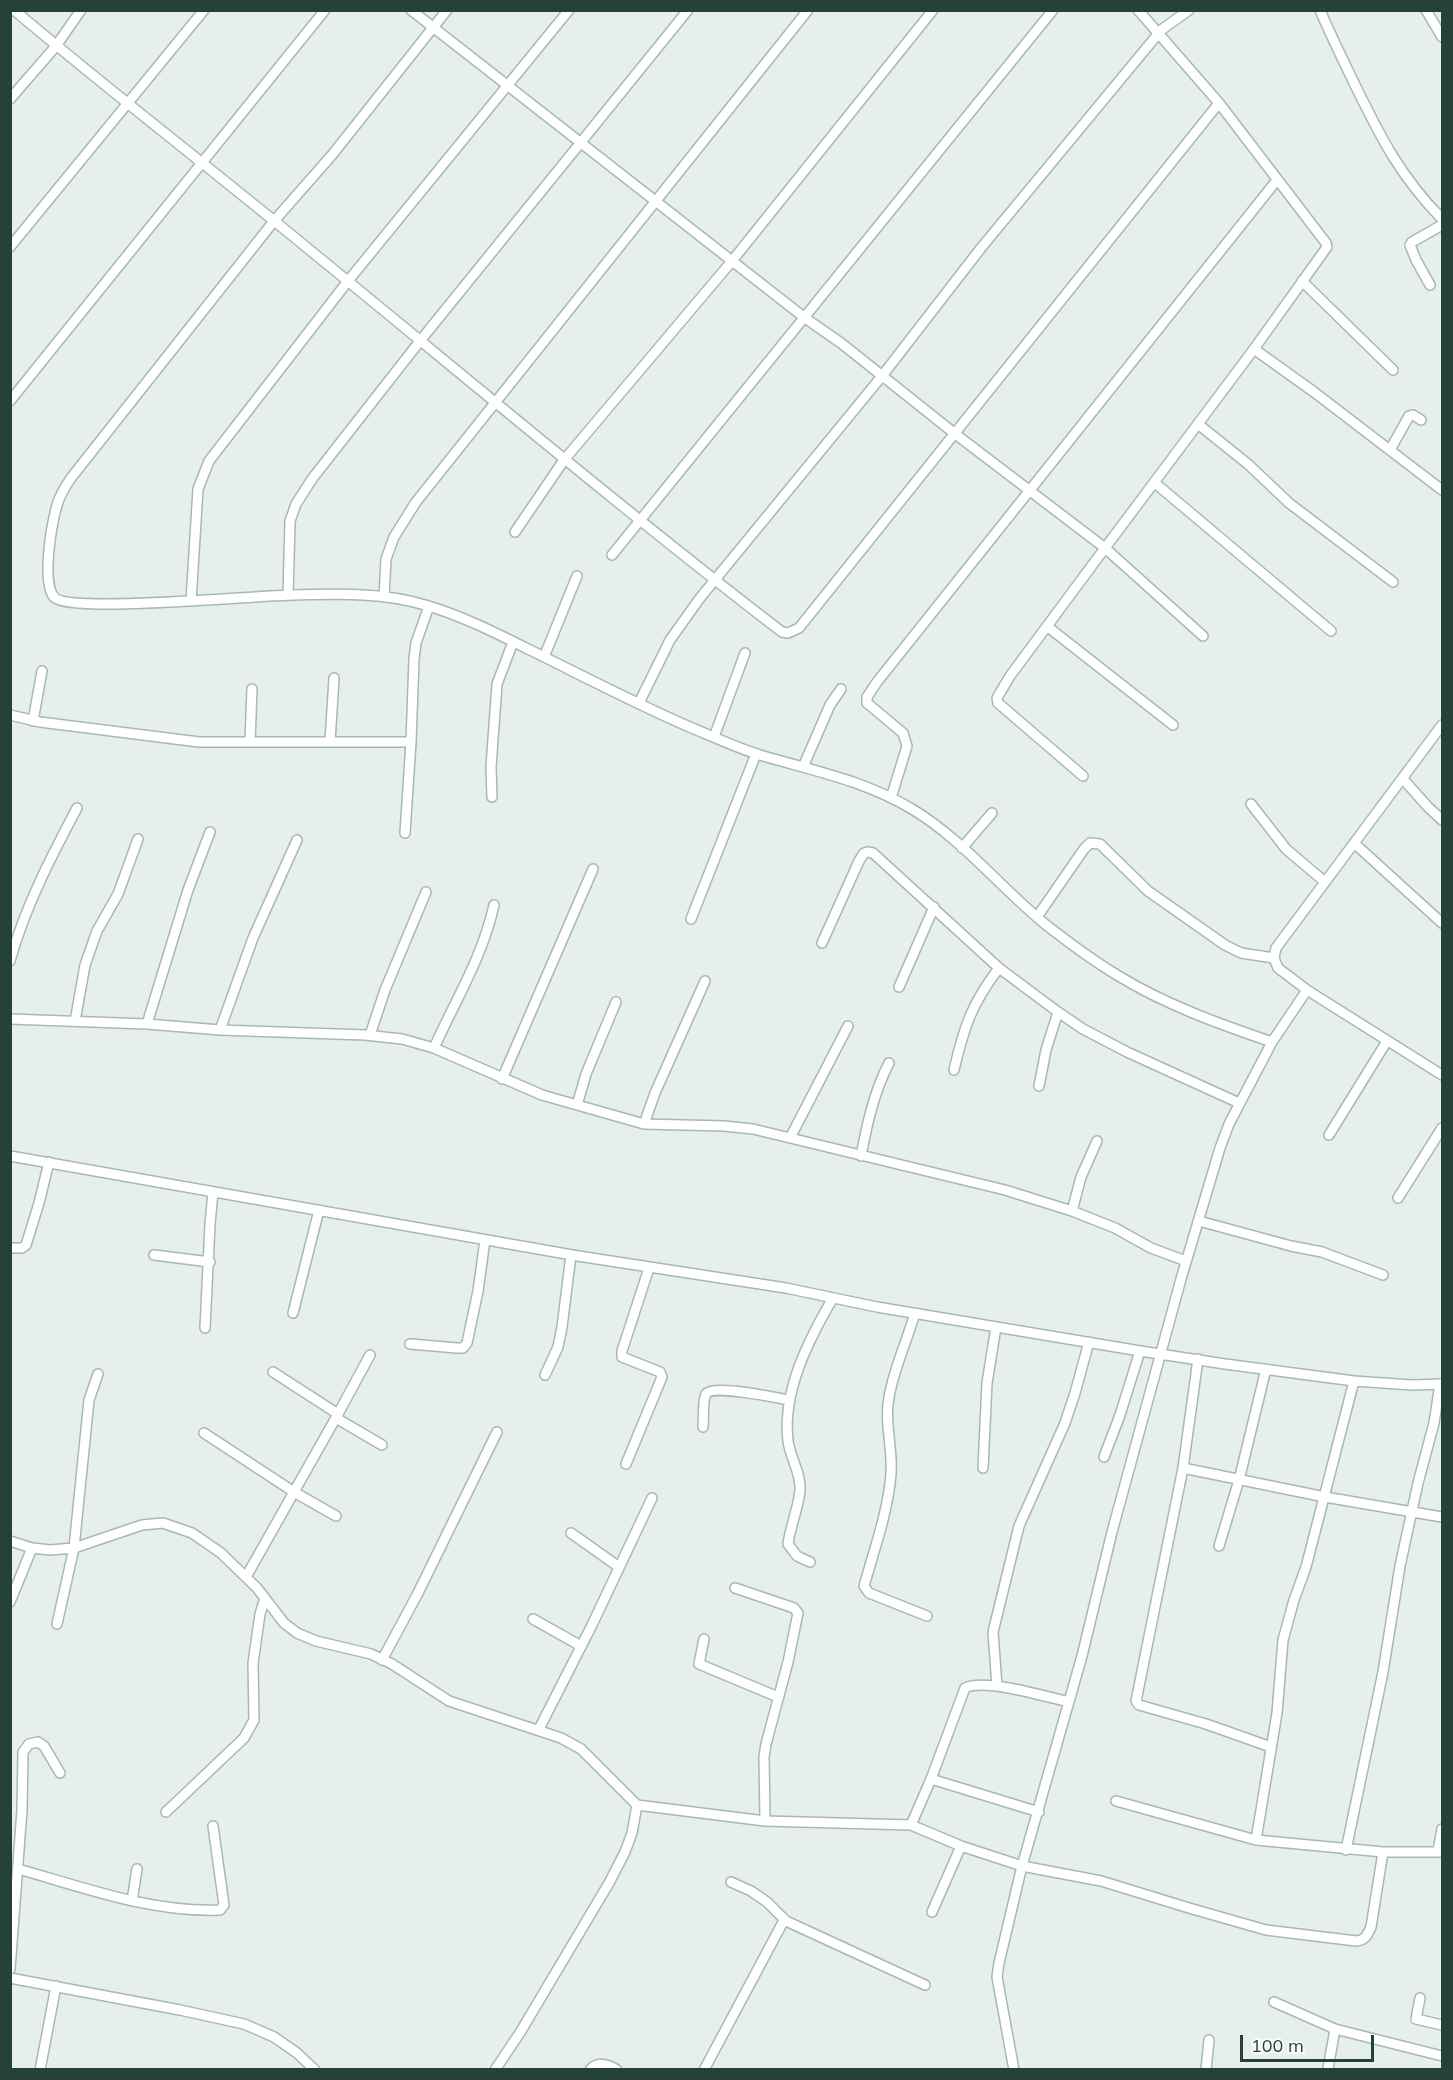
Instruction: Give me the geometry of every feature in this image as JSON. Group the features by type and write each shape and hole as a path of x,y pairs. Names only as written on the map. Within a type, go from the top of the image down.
{"street":[{"path":"15,10 564,460 782,632 788,633 798,628 1219,103"},
{"path":"10,99 56,45 81,10"},
{"path":"10,247 204,10"},
{"path":"10,402 203,165 325,10"},
{"path":"411,10 805,318 1105,548 1203,636"},
{"path":"447,10 332,155 274,221 71,478 60,497 55,513 48,556 48,582 52,595 63,603 92,604 288,595 384,597 429,606 476,624 714,737 756,754 855,781 891,798 915,811 962,848 1037,917 1117,976 1190,1011 1272,1042"},
{"path":"191,601 198,489 209,461 348,281 569,10"},
{"path":"288,595 290,520 296,504 312,479 420,341 688,10"},
{"path":"384,597 386,559 394,537 416,502 808,10"},
{"path":"515,532 564,460 732,261 933,10"},
{"path":"612,555 1053,10"},
{"path":"1083,776 998,703 997,698 1010,676 1254,349 1327,245 1219,103 1138,10"},
{"path":"639,703 670,640 715,580 1157,33 1189,10"},
{"path":"1320,10 1333,42 1385,147 1423,199 1443,219"},
{"path":"1426,10 1443,38"},
{"path":"891,798 907,746 903,733 867,703 867,697 1277,180"},
{"path":"1430,285 1410,245 1443,225"},
{"path":"1302,281 1393,370"},
{"path":"1254,349 1443,490"},
{"path":"1390,450 1409,416 1413,415 1421,420"},
{"path":"1198,424 1249,465 1289,503 1394,582"},
{"path":"1155,483 1331,631"},
{"path":"544,657 577,576"},
{"path":"405,833 414,659 416,643 429,606"},
{"path":"1048,627 1173,725"},
{"path":"492,797 491,767 497,684 513,642"},
{"path":"714,737 745,653"},
{"path":"33,721 42,671"},
{"path":"330,742 333,678"},
{"path":"250,742 252,689"},
{"path":"803,767 830,705 842,689"},
{"path":"10,715 33,721 199,742 411,742"},
{"path":"1443,725 1276,948 1274,957 1278,968 1307,990 1443,1075"},
{"path":"691,919 756,754"},
{"path":"1403,779 1443,820"},
{"path":"1251,804 1287,849 1325,882"},
{"path":"10,961 30,905 53,853 77,808"},
{"path":"962,848 992,813"},
{"path":"147,1024 188,890 210,832"},
{"path":"75,1021 86,964 97,931 117,894 138,839"},
{"path":"220,1030 253,938 297,840"},
{"path":"1037,917 1084,849 1094,842 1100,844 1148,891 1225,945 1241,953 1274,957"},
{"path":"1354,843 1443,923"},
{"path":"822,943 864,853 873,853 999,968 1058,1012 1083,1029 1127,1052 1239,1103"},
{"path":"502,1079 593,869"},
{"path":"370,1035 385,990 426,892"},
{"path":"434,1048 479,954 489,929 494,905"},
{"path":"899,987 934,907"},
{"path":"954,1070 971,1012 982,991 999,968"},
{"path":"644,1124 705,981"},
{"path":"1014,2070 997,1977 1004,1936 1093,1614 1112,1532 1186,1261 1220,1148 1239,1103 1272,1042 1307,990"},
{"path":"577,1105 586,1074 616,1002"},
{"path":"1039,1086 1046,1050 1058,1012"},
{"path":"10,1019 370,1035 402,1039 434,1048 502,1079 577,1105 644,1124 753,1129 1005,1190 1072,1211 1115,1228 1151,1248 1186,1261"},
{"path":"790,1138 848,1026"},
{"path":"1329,1135 1387,1041"},
{"path":"861,1156 867,1124 881,1079 889,1063"},
{"path":"1398,1198 1443,1128"},
{"path":"1072,1211 1081,1177 1097,1141"},
{"path":"10,1156 571,1255 776,1286 915,1313 1140,1351 1354,1381 1412,1385 1441,1384 1434,1423 1411,1512 1383,1672 1346,1850"},
{"path":"10,1248 15,1249 26,1245 49,1162"},
{"path":"206,1328 213,1192"},
{"path":"293,1314 319,1210"},
{"path":"1199,1221 1322,1252 1383,1275"},
{"path":"410,1344 457,1348 467,1343 478,1291 485,1240"},
{"path":"545,1376 558,1347 571,1255"},
{"path":"154,1256 210,1262"},
{"path":"626,1464 662,1377 660,1372 622,1357 649,1268"},
{"path":"810,1562 797,1556 788,1544 800,1490 788,1444 786,1425 789,1400 809,1344 833,1298"},
{"path":"915,1313 889,1397 887,1425 891,1439 891,1476 887,1500 864,1586 869,1593 927,1616"},
{"path":"983,1468 987,1383 996,1327"},
{"path":"997,1686 993,1632 1017,1536 1029,1501 1065,1423 1076,1393 1089,1342"},
{"path":"1104,1457 1140,1351"},
{"path":"246,1577 370,1355"},
{"path":"1198,1359 1183,1468 1136,1701 1139,1705 1206,1724 1271,1748"},
{"path":"1219,1546 1239,1480 1266,1369"},
{"path":"273,1372 382,1445"},
{"path":"57,1624 74,1548 90,1400 98,1374"},
{"path":"1256,1840 1277,1713 1284,1633 1306,1567 1354,1381"},
{"path":"703,1426 705,1397 709,1390 739,1391 789,1400"},
{"path":"382,1660 423,1584 497,1432"},
{"path":"204,1433 294,1492 336,1516"},
{"path":"1183,1468 1325,1497 1443,1516"},
{"path":"538,1729 581,1646 652,1498"},
{"path":"10,1541 32,1548 50,1550 74,1548 142,1524 163,1523 192,1533 221,1553 265,1598 284,1623 297,1633 315,1641 370,1654 448,1701 561,1738 581,1749 637,1805 765,1821 911,1825 961,1846 1022,1866 1101,1881 1266,1929 1356,1941 1367,1937 1371,1926 1383,1852"},
{"path":"571,1533 619,1567"},
{"path":"10,1602 32,1548"},
{"path":"735,1588 794,1608 798,1613 764,1757 765,1821"},
{"path":"166,1812 244,1738 250,1729 254,1720 253,1662 260,1614 265,1598"},
{"path":"533,1619 581,1646"},
{"path":"704,1639 699,1664 778,1697"},
{"path":"911,1825 965,1688 997,1686 1069,1702"},
{"path":"10,1969 18,1869 23,1752 29,1744 38,1742 44,1746 60,1773"},
{"path":"931,1779 1039,1812"},
{"path":"1116,1801 1256,1840 1346,1850 1440,1852 1443,1829"},
{"path":"495,2070 521,2031 609,1883 632,1833 637,1805"},
{"path":"18,1869 132,1901 201,1911 220,1910 224,1905 213,1826"},
{"path":"932,1912 961,1846"},
{"path":"132,1901 137,1869"},
{"path":"731,1881 759,1896 786,1921 925,1985"},
{"path":"704,2070 783,1922 786,1921"},
{"path":"10,1978 244,2024 274,2037 297,2053 315,2070"},
{"path":"40,2070 56,1986"},
{"path":"1420,1998 1416,2019 1443,2025"},
{"path":"1275,2002 1335,2029 1443,2056"},
{"path":"1328,2069 1335,2029"},
{"path":"1206,2070 1209,2040"},
{"path":"590,2070 600,2063 617,2070"}]}
